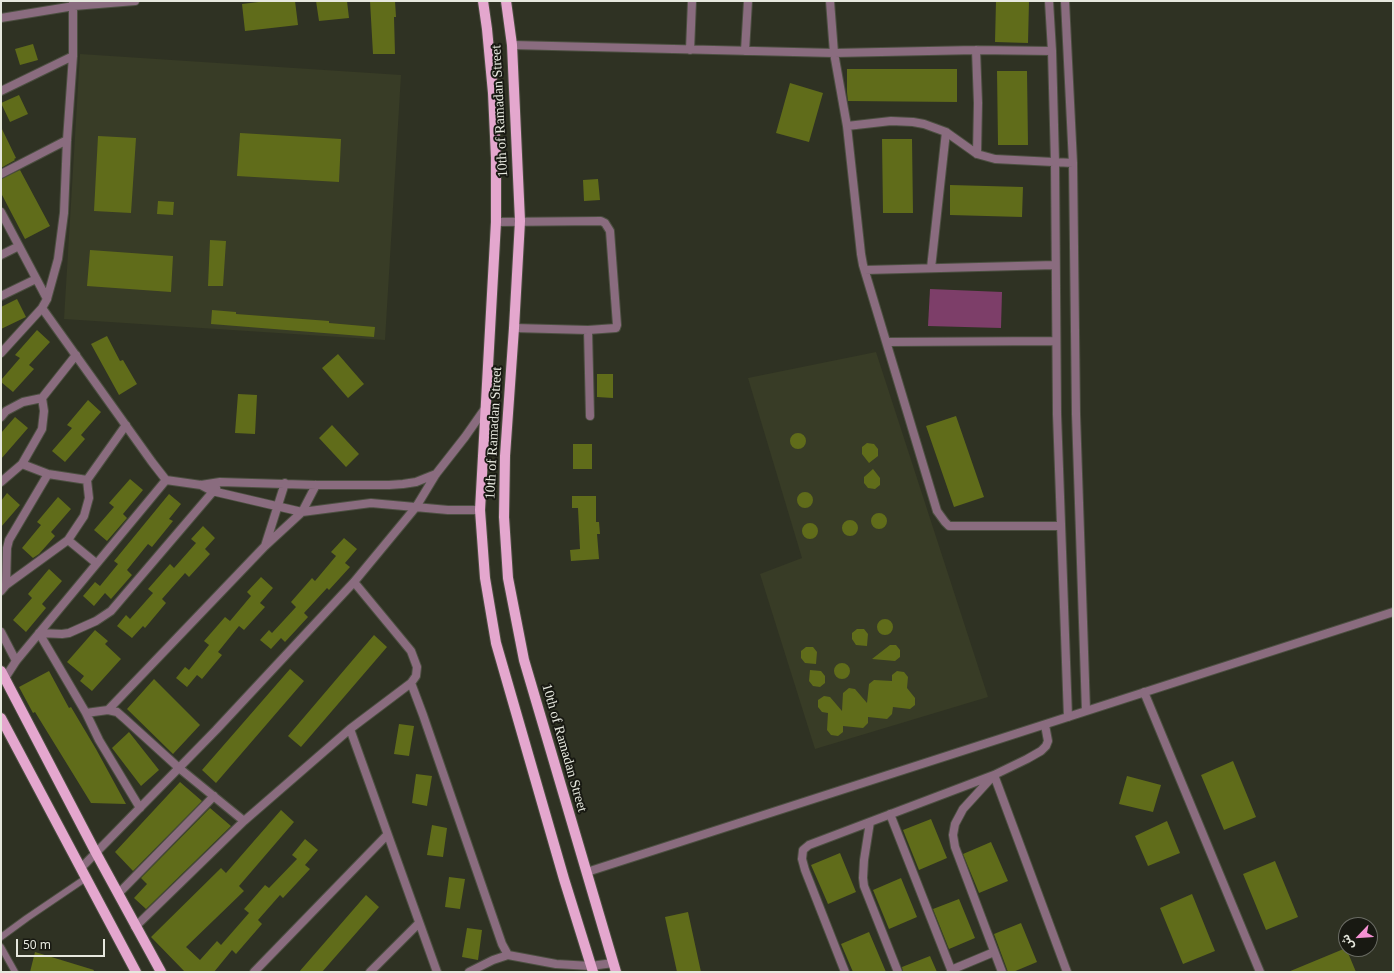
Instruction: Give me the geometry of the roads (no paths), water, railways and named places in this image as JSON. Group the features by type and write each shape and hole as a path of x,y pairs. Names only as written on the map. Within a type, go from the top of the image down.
{"main road":[{"name":"10th of Ramadan Street","path":"483,1 493,93 496,158 496,222 480,510 485,578 496,643 592,969"},
{"name":"10th of Ramadan Street","path":"506,1 512,45 520,221 514,328 504,456 504,517 508,578 524,660 614,968"},
{"path":"3,674 135,927 161,972"},
{"path":"1,718 136,972"}],"street":[{"path":"1,18 74,4 135,1"},
{"path":"690,50 692,1"},
{"path":"745,51 748,1"},
{"path":"830,1 834,53 847,126 861,254 937,511 949,526 1061,526"},
{"path":"1049,1 1055,162 1056,341 1068,718"},
{"path":"1064,1 1073,163 1076,414 1086,711"},
{"path":"1,353 42,308 47,299 58,259 64,213 73,56 74,4"},
{"path":"512,45 834,53 976,50 1052,51"},
{"path":"976,50 978,103 977,154"},
{"path":"1,91 73,56"},
{"path":"847,126 891,121 924,124 946,132 977,154 995,159 1073,163"},
{"path":"931,268 946,132"},
{"path":"1,174 67,140"},
{"path":"1,212 47,299"},
{"path":"496,222 600,221 605,223 610,231 616,328 588,330 514,328"},
{"path":"1,255 19,246"},
{"path":"865,270 1055,265"},
{"path":"1,296 36,279"},
{"path":"42,308 166,480 201,485 220,482 316,485 403,484 424,479 436,474"},
{"path":"588,330 590,416"},
{"path":"887,342 1056,341"},
{"path":"3,411 23,402 42,398 76,355"},
{"path":"1,482 22,464 42,429 44,411 42,398"},
{"path":"81,868 216,730 354,582 416,507 436,474 486,407"},
{"path":"4,588 68,540 84,516 88,498 87,480 126,425"},
{"path":"22,464 48,474 87,480"},
{"path":"4,588 9,540 48,474"},
{"path":"3,674 166,480"},
{"path":"39,633 69,633 92,624 111,610 220,482"},
{"path":"265,546 285,483"},
{"path":"201,485 212,491 302,512 343,506 371,504 448,510 480,510"},
{"path":"108,710 265,546 302,512 316,485"},
{"path":"68,540 96,563"},
{"path":"135,927 244,821 350,729 411,683 416,676 418,672 411,651 354,582"},
{"path":"587,872 1393,612"},
{"path":"1,632 16,660"},
{"path":"39,633 86,713 99,740 140,808"},
{"path":"411,683 424,715 502,944 508,955"},
{"path":"1144,692 1260,972"},
{"path":"86,713 108,710 117,712 179,768 244,821"},
{"path":"845,972 805,870 802,859 804,850 809,845 994,775 1041,751 1046,746 1048,741 1045,725"},
{"path":"350,729 437,972"},
{"path":"994,775 963,809 955,824 953,835 955,847 1002,972"},
{"path":"994,775 1067,972"},
{"path":"118,894 214,796"},
{"path":"890,814 951,971 994,952"},
{"path":"870,822 863,878 864,886 898,972"},
{"path":"254,972 387,835"},
{"path":"370,972 419,922"},
{"path":"468,972 493,960 508,955 592,969 614,968"}],"lane":[{"path":"1,937 86,878"},
{"path":"1,947 15,972"}]}
